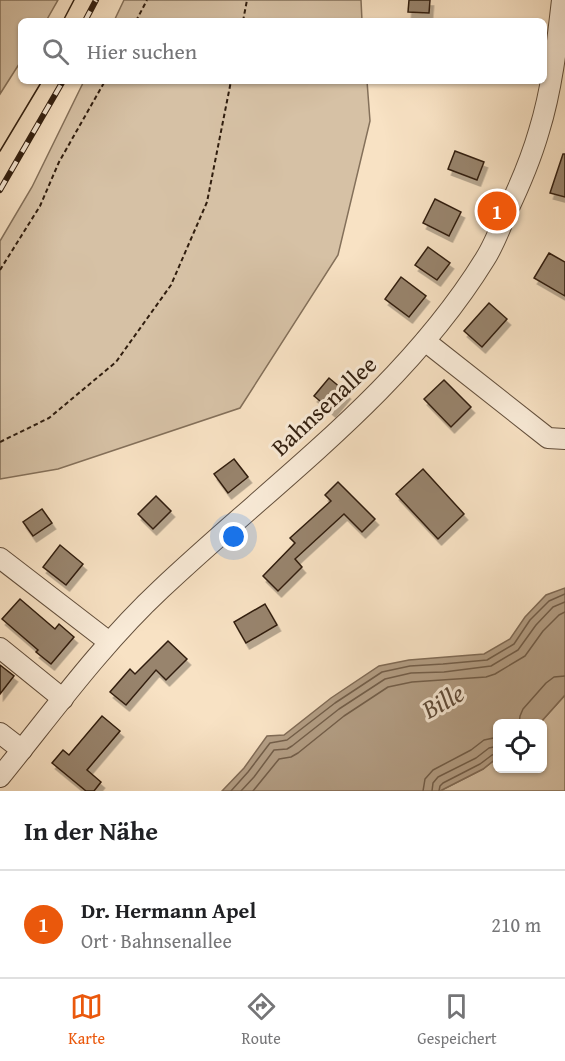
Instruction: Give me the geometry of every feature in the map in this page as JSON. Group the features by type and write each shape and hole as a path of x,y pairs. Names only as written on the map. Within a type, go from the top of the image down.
{"street":[{"name":"Bahnsenallee","path":"0,777 109,642 160,590 357,413 439,326 486,257 515,195 540,131 555,62 562,0"},
{"path":"424,341 548,438 565,439"},
{"path":"0,558 109,642"},
{"path":"0,648 63,699"},
{"path":"0,733 22,750"}],"path":[{"path":"138,18 147,0"},
{"path":"244,18 247,0"},
{"path":"0,270 40,206 59,162 103,84"},
{"path":"0,442 49,418 116,362 171,285 207,202 230,84"}],"shaded area":[{"path":"0,0 58,0 48,18 18,18 18,66 0,94"},
{"path":"124,0 361,0 362,18 115,18"},
{"path":"83,84 367,84 370,121 338,255 240,408 58,469 0,479 0,241 32,187"},
{"path":"565,695 565,791 440,791 483,769 493,761 493,773 547,773 547,719 544,719"}],"water":[{"name":"Bille","path":"565,588 565,695 544,719 493,719 493,761 483,769 440,791 222,791 244,768 267,736 284,735 331,698 379,666 409,660 484,654 510,639 525,617 546,595"}],"building":[{"path":"409,0 430,0 429,13 408,12"},
{"path":"455,151 484,162 477,180 448,169"},
{"path":"563,154 565,154 565,197 550,193"},
{"path":"435,199 461,212 449,236 423,223"},
{"path":"428,247 450,263 437,280 415,265"},
{"path":"549,253 565,262 565,296 534,278"},
{"path":"401,277 426,296 409,317 385,299"},
{"path":"489,303 507,319 482,347 464,331"},
{"path":"329,378 347,393 332,411 314,396"},
{"path":"444,380 471,407 451,427 424,399"},
{"path":"234,459 248,477 228,493 214,474"},
{"path":"423,469 464,514 438,539 396,494"},
{"path":"338,482 375,519 362,532 344,514 295,559 302,567 278,591 263,576 295,543 290,538 331,501 325,495"},
{"path":"156,496 171,511 153,529 138,514"},
{"path":"42,509 52,523 33,536 23,522"},
{"path":"60,545 83,564 66,585 43,567"},
{"path":"20,599 55,629 59,624 74,637 51,664 2,619"},
{"path":"265,604 277,625 246,643 234,622"},
{"path":"168,641 187,659 166,680 156,670 126,705 110,692 130,669 135,674"},
{"path":"0,665 14,676 0,694"},
{"path":"102,716 120,731 87,770 101,782 94,791 86,791 52,763 63,750 69,755"}],"tram line":[{"path":"65,18 74,0"},
{"path":"0,151 40,84"}],"railway":[{"path":"87,18 96,0"},
{"path":"0,190 61,84"}],"place":[{"name":"Dr. Hermann Apel","path":"497,211"}]}
